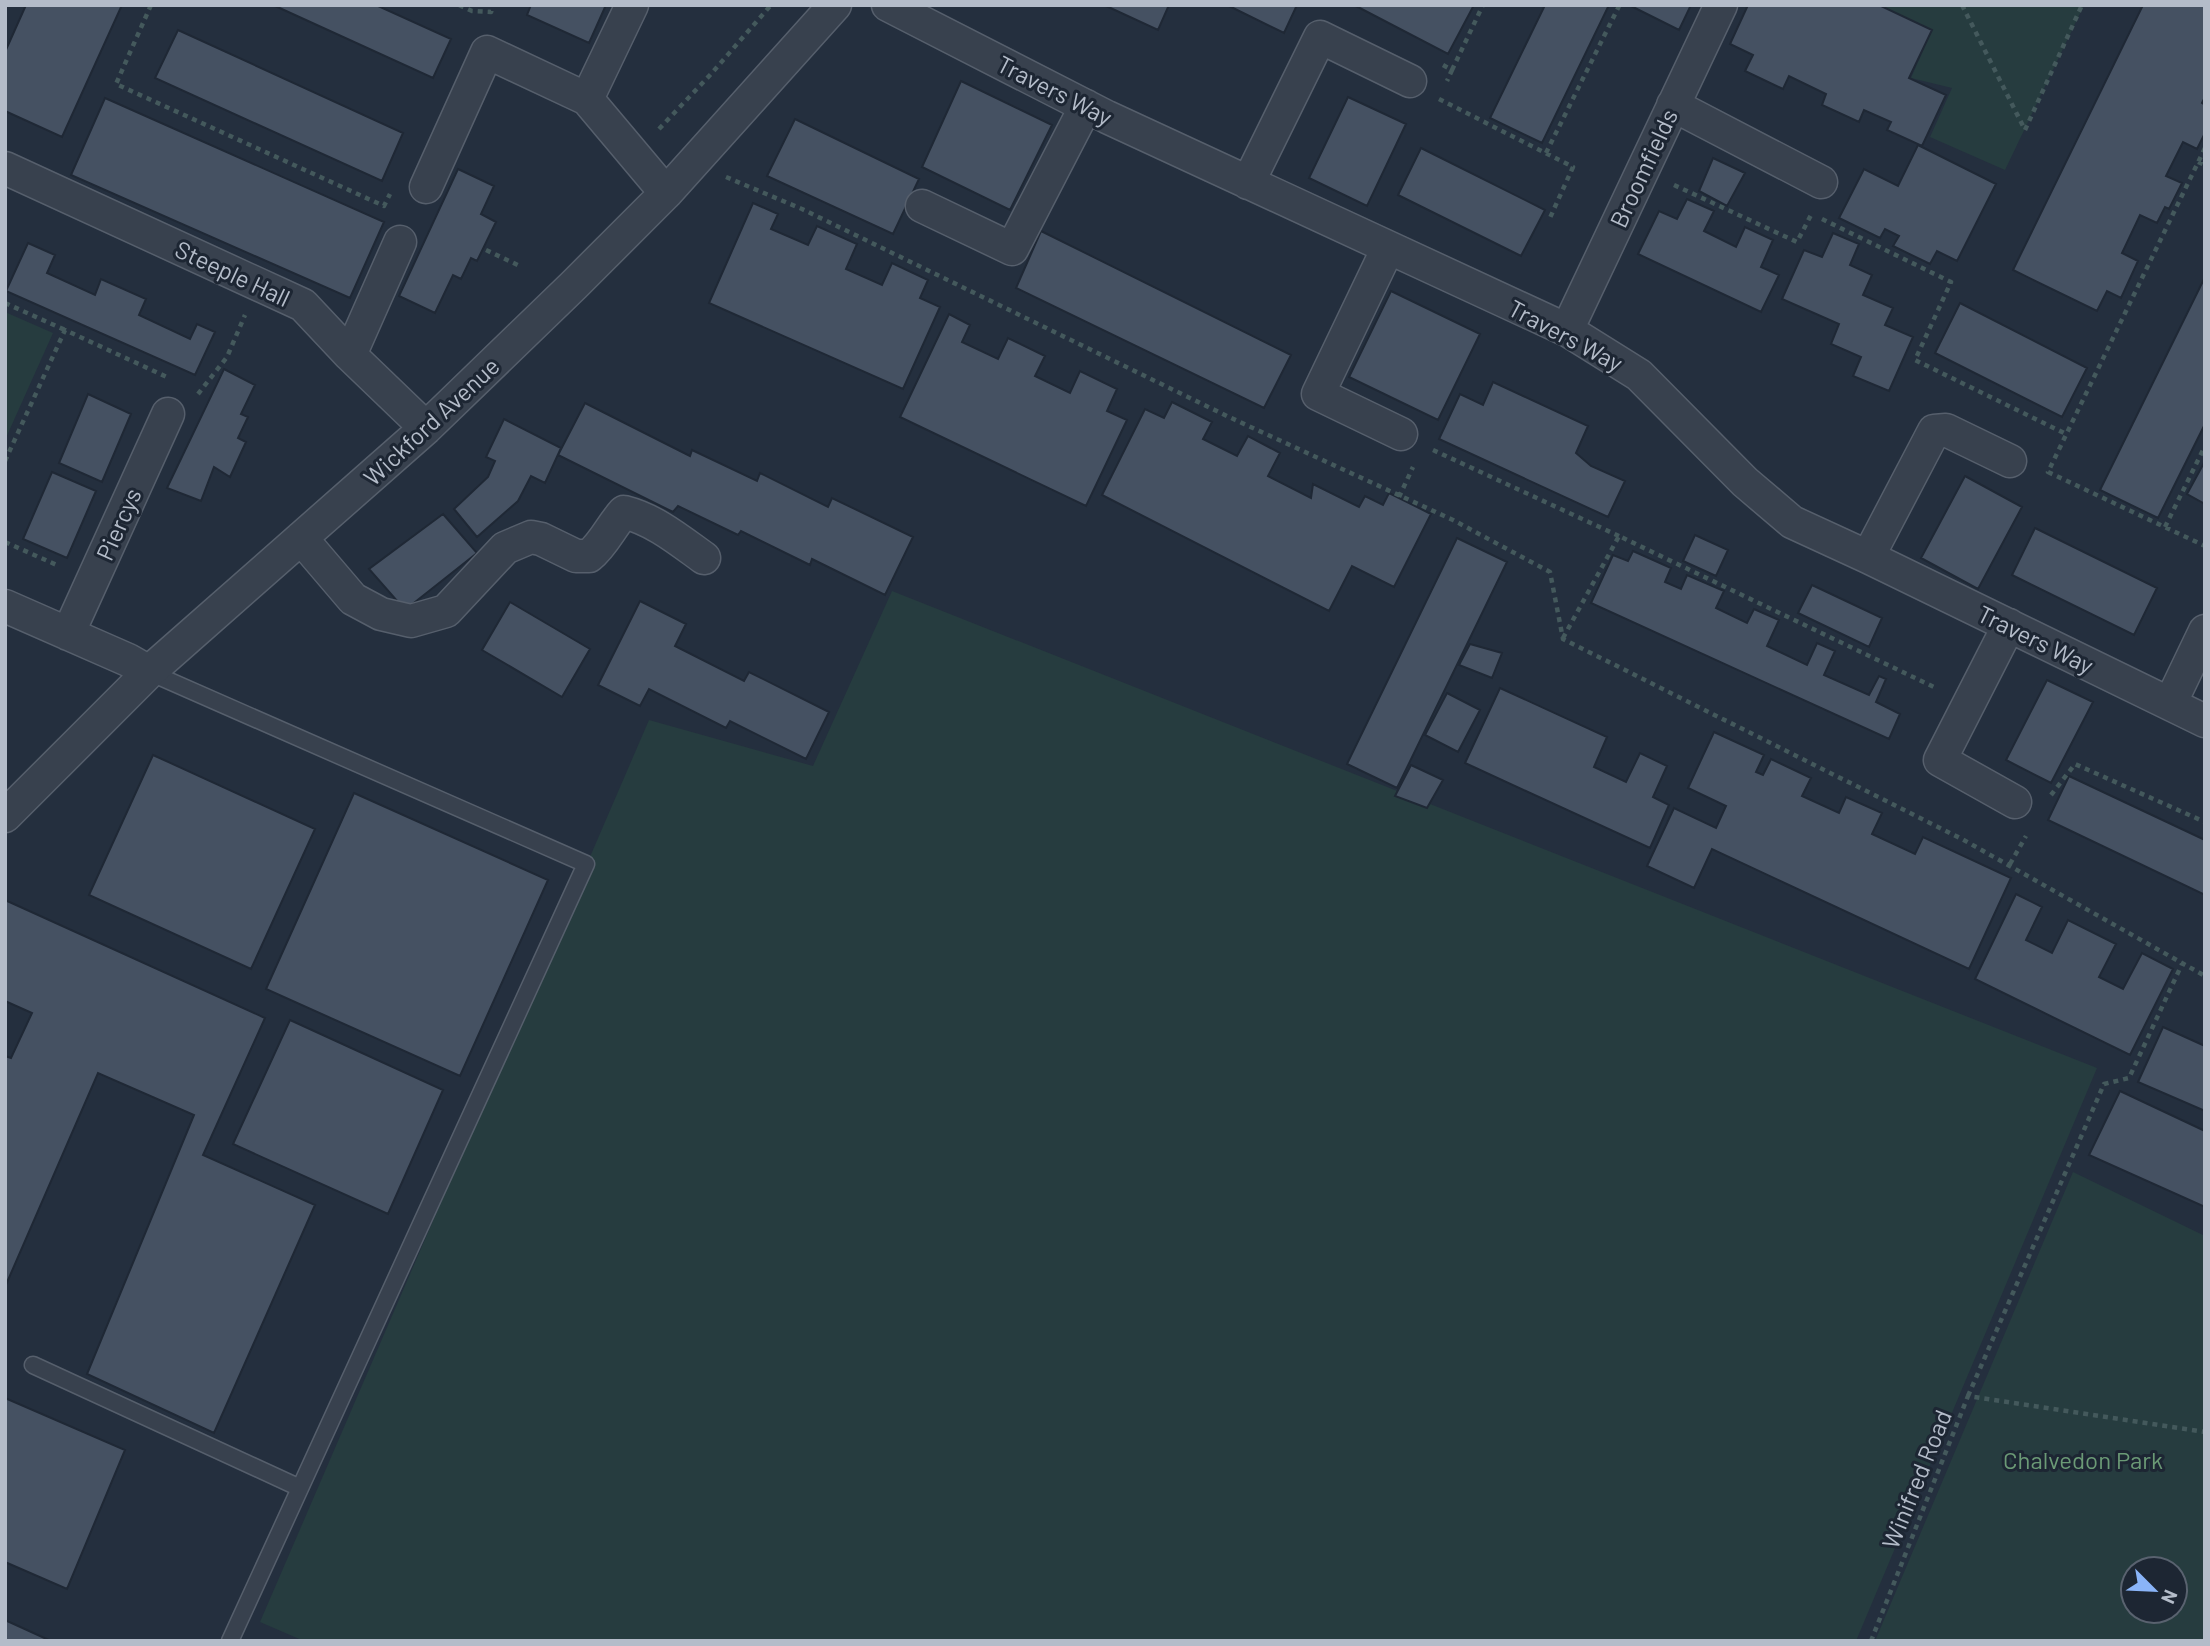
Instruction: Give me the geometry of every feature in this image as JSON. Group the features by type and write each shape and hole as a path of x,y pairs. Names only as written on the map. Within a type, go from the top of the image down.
{"street":[{"path":"587,99 632,5"},
{"name":"Wickford Avenue","path":"5,816 149,672 426,428 574,285 666,193 835,5"},
{"name":"Travers Way","path":"888,5 1086,106 1567,330 1639,376 1745,482 1792,522 2205,721"},
{"name":"Broomfields","path":"1567,330 1721,5"},
{"path":"1248,183 1320,37 1410,81"},
{"path":"426,187 487,52 587,99 666,193"},
{"path":"1673,105 1821,182"},
{"path":"922,206 1012,249 1086,106"},
{"name":"Steeple Hall","path":"5,169 303,305 350,355 426,428"},
{"path":"350,355 400,242"},
{"path":"1388,248 1318,394 1414,445"},
{"name":"Piercys","path":"68,634 168,414"},
{"path":"1868,557 1934,431 1946,430 2010,461"},
{"path":"301,538 354,599 381,614 411,621 446,611 505,548 531,537 576,556 589,556 599,548 624,512 658,526 704,558"},
{"path":"5,606 128,660 149,672"},
{"path":"2009,625 1940,760 2015,802"},
{"path":"2170,704 2205,631"}],"lane":[{"path":"149,672 586,864 230,1641"},
{"path":"33,1365 299,1488"}],"path":[{"path":"151,5 116,84 384,206 395,181"},
{"path":"459,5 472,11 491,12 494,5"},
{"path":"650,138 771,5"},
{"path":"1483,5 1439,99 1573,167 1549,220"},
{"path":"1962,5 2025,130 2082,5"},
{"path":"1546,153 1619,6"},
{"path":"467,23 472,11"},
{"path":"1440,64 1452,70"},
{"path":"2205,148 2048,472 2205,546"},
{"path":"2198,162 2205,165"},
{"path":"693,163 803,209 1399,497 1453,520 1550,572 1563,639"},
{"path":"1665,180 1797,242 1811,214 1951,282 1915,360 2066,434"},
{"path":"486,250 522,267"},
{"path":"168,414 202,392 227,357 258,284"},
{"path":"5,303 177,381"},
{"path":"5,461 65,330"},
{"path":"189,387 202,392"},
{"path":"1399,497 1414,445 1619,536 1969,703"},
{"path":"2165,527 2205,446"},
{"path":"1563,639 1619,536"},
{"path":"5,542 92,581"},
{"path":"1563,639 2010,864 2205,976"},
{"path":"2049,799 2075,764 2205,822"},
{"path":"2010,864 2029,831"},
{"path":"1968,1396 2104,1084 2129,1078 2182,964"},
{"name":"Winifred Road","path":"1871,1641 1968,1396 2205,1432"}],"green space":[{"path":"1879,5 2084,5 2005,170 1930,137 1952,88 1911,78 1932,30"},
{"path":"5,312 53,333 5,440"},
{"path":"892,591 2097,1068 1856,1641 304,1641 260,1622 649,720 813,766"},
{"name":"Chalvedon Park","path":"2073,1172 2205,1236 2205,1641 1875,1641"}],"building":[{"path":"26,5 122,5 62,137 5,111 5,52"},
{"path":"273,5 376,5 451,39 433,78"},
{"path":"531,5 606,5 589,43 527,15"},
{"path":"1104,5 1169,5 1158,30"},
{"path":"1227,5 1297,5 1284,33"},
{"path":"1354,5 1474,5 1448,54"},
{"path":"1545,5 1609,5 1542,143 1490,118"},
{"path":"1629,5 1691,5 1679,30"},
{"path":"1748,5 1879,5 1932,30 1909,78 1946,95 1922,146 1887,130 1891,122 1864,110 1859,122 1822,105 1826,94 1789,76 1783,89 1745,71 1753,55 1730,44"},
{"path":"2143,5 2205,5 2205,97 2202,103 2205,105 2205,133 2197,149 2183,142 2166,176 2182,183 2169,209 2165,207 2157,223 2140,215 2122,253 2138,261 2121,298 2107,291 2097,311 2013,270"},
{"path":"178,30 403,133 382,181 155,78"},
{"path":"961,81 1052,125 1010,210 922,167"},
{"path":"1348,97 1406,124 1367,206 1309,178"},
{"path":"105,98 384,222 350,298 71,175"},
{"path":"795,119 919,179 893,234 767,176"},
{"path":"1918,145 1996,184 1957,261 1937,251 1930,264 1893,246 1899,236 1885,229 1880,238 1839,218 1864,169 1898,186"},
{"path":"1421,148 1545,210 1521,256 1398,195"},
{"path":"1713,158 1745,173 1727,206 1699,191"},
{"path":"458,169 494,186 481,214 496,222 477,261 471,258 461,279 453,275 435,313 399,296"},
{"path":"1687,199 1714,211 1704,231 1736,247 1745,227 1773,240 1761,267 1779,275 1761,312 1638,254 1659,211 1677,219"},
{"path":"753,203 778,214 771,229 808,245 817,226 857,244 846,269 882,285 892,263 928,280 920,298 940,307 903,389 709,303"},
{"path":"1041,231 1291,355 1264,408 1016,288"},
{"path":"1833,233 1859,244 1850,265 1872,275 1863,295 1893,308 1885,325 1913,337 1889,391 1853,376 1861,357 1831,344 1839,324 1782,299 1804,250 1822,257"},
{"path":"28,243 55,255 47,273 95,295 101,279 146,299 139,315 190,339 197,324 215,332 195,375 6,291"},
{"path":"2205,277 2205,424 2158,518 2100,490"},
{"path":"1391,291 1480,334 1438,420 1349,377"},
{"path":"1960,303 2087,368 2062,417 1935,353"},
{"path":"949,314 970,325 962,342 998,359 1008,338 1045,356 1035,376 1070,393 1080,371 1117,389 1107,411 1127,420 1086,506 900,417"},
{"path":"224,369 255,385 241,414 248,417 238,438 246,442 230,477 214,467 201,501 167,488"},
{"path":"1493,382 1588,426 1576,453 1591,466 1625,481 1608,517 1439,439 1460,394 1483,405"},
{"path":"88,394 131,414 102,482 59,463"},
{"path":"1172,402 1212,422 1203,439 1237,456 1248,436 1280,453 1268,476 1311,498 1313,484 1359,507 1365,496 1383,505 1389,493 1431,514 1394,587 1352,566 1329,611 1102,495 1145,409 1164,418"},
{"path":"585,403 690,456 692,450 757,481 760,473 828,507 832,498 913,537 885,595 812,559 810,565 741,531 738,535 678,506 673,512 558,455"},
{"path":"504,419 561,448 545,483 531,476 518,501 477,537 454,509 488,477 495,461 486,457"},
{"path":"2205,461 2205,504 2187,494"},
{"path":"52,472 96,491 67,558 23,539"},
{"path":"1965,476 2022,507 1978,589 1921,558"},
{"path":"443,514 477,553 405,610 369,569"},
{"path":"2035,528 2157,588 2134,635 2012,575"},
{"path":"1695,535 1728,550 1716,576 1683,561"},
{"path":"1457,538 1507,562 1397,788 1347,764"},
{"path":"1633,551 1671,568 1665,582 1681,589 1687,575 1724,591 1716,608 1747,623 1754,609 1779,620 1767,646 1807,665 1817,643 1835,651 1824,675 1869,695 1879,676 1886,679 1876,702 1900,714 1889,739 1591,603 1613,555 1628,561"},
{"path":"1812,585 1882,618 1869,647 1798,613"},
{"path":"640,601 686,624 675,646 744,681 749,672 829,712 806,759 730,721 726,728 649,689 640,706 598,685"},
{"path":"510,602 590,649 562,697 482,650"},
{"path":"1470,644 1502,653 1492,678 1459,665"},
{"path":"2047,680 2093,702 2051,783 2006,760"},
{"path":"1500,688 1607,737 1594,767 1626,782 1640,753 1667,766 1653,797 1669,805 1650,848 1465,763"},
{"path":"1447,693 1480,710 1458,752 1425,735"},
{"path":"1714,732 1764,755 1756,772 1763,775 1771,759 1811,778 1802,796 1839,813 1846,797 1882,813 1872,834 1915,854 1923,837 2011,878 1969,969 1712,849 1694,888 1647,866 1674,808 1716,828 1726,806 1688,788"},
{"path":"153,755 315,829 251,969 89,895"},
{"path":"1411,765 1443,780 1427,808 1395,796"},
{"path":"2069,776 2205,840 2205,895 2048,820"},
{"path":"354,793 548,880 460,1076 266,989"},
{"path":"2016,894 2042,907 2026,940 2052,953 2068,920 2116,944 2099,977 2123,989 2142,953 2173,969 2130,1055 1975,979"},
{"path":"5,900 265,1018 203,1155 315,1205 214,1433 87,1374 194,1115 98,1073 5,1287 5,1056 11,1058 32,1013 5,1001"},
{"path":"290,1020 443,1090 388,1214 233,1144"},
{"path":"2163,1027 2205,1046 2205,1111 2138,1082"},
{"path":"2120,1091 2205,1131 2205,1207 2089,1155"},
{"path":"5,1398 125,1450 67,1589 5,1562"},
{"path":"5,1620 51,1641 5,1641"}]}
